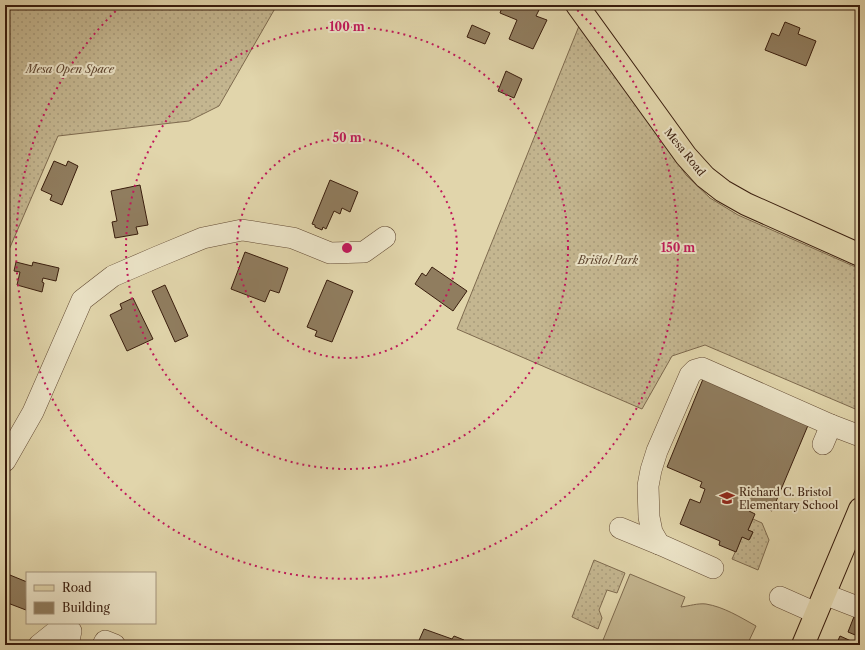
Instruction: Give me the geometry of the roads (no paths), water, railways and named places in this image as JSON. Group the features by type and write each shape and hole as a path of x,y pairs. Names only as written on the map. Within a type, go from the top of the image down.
{"main road":[{"name":"Mesa Road","path":"577,5 686,156 705,177 723,191 746,204 860,255"},
{"path":"803,645 860,509"}],"street":[{"path":"5,461 33,412 82,300 112,276 203,238 242,230 293,238 330,253 364,252 386,237"},
{"path":"659,544 652,532 649,517 648,486 650,470 690,375 696,370 702,368 831,425 860,436"},
{"path":"823,444 831,425"},
{"path":"620,528 713,568"},
{"path":"780,598 860,608"},
{"path":"39,645 59,629 71,631 68,645"},
{"path":"103,645 105,641 115,645"}],"place":[{"name":"Richard C. Bristol Elementary School","path":"727,498"}],"park label":[{"name":"Mesa Open Space","path":"70,69"},
{"name":"Bristol Park","path":"608,260"}]}
